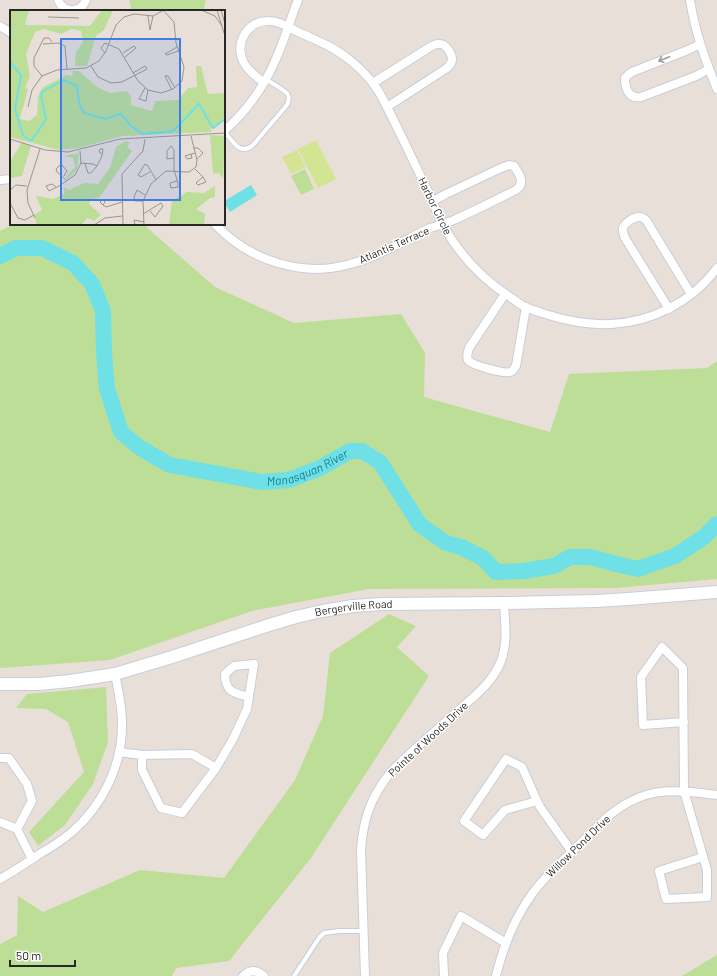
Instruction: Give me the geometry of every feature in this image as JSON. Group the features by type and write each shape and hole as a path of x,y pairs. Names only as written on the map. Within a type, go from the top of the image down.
{"street":[{"path":"59,2 64,8 74,10 82,6 86,0"},
{"path":"225,130 239,117 252,100 276,60 298,0"},
{"path":"690,0 693,20 700,44 717,89"},
{"name":"Harbor Circle","path":"264,81 244,65 240,50 243,35 252,26 263,21 275,21 319,41 338,52 358,68 373,83 387,106 433,201 442,224 455,244 470,264 486,280 526,308 560,319 580,322 601,324 638,320 655,315 678,304 701,286 717,268"},
{"path":"0,26 10,32"},
{"path":"373,83 438,43 443,44 450,54 452,59 451,64 447,68 387,106"},
{"path":"700,44 632,72 625,78 626,88 631,96 635,98 641,97 696,76 709,69"},
{"name":"Atlantis Terrace","path":"215,225 234,242 266,259 284,265 301,268 335,267 368,258 432,228 454,220 516,190 522,183 514,166 510,165 433,201"},
{"path":"668,309 623,233 624,226 629,221 638,217 646,220 691,294"},
{"path":"505,294 469,348 467,356 470,362 502,372 512,371 516,366 526,308"},
{"name":"Bergerville Road","path":"0,684 39,684 115,674 296,617 352,606 382,604 628,600 717,592"},
{"name":"Pointe of Woods Drive","path":"365,976 361,850 362,834 370,805 390,773 479,692 493,676 501,661 505,645 506,634 504,603"},
{"path":"684,722 643,725 641,677 662,647 683,668 684,722 684,791 707,870 707,898 666,899 658,871 703,857"},
{"path":"142,755 142,770 161,808 182,813 216,768 247,709 249,697 254,664 234,666 225,674 225,683 230,690 249,697"},
{"path":"0,879 58,843 70,833 89,815 110,782 119,752 122,722 115,674"},
{"path":"119,752 142,755 192,754 216,768"},
{"path":"0,758 9,758 27,784 32,801 17,829"},
{"path":"537,801 505,810 483,835 464,821 506,759 522,767 540,807 572,852"},
{"name":"Willow Pond Drive","path":"496,976 506,943 518,916 531,895 545,878 614,811 636,798 647,794 664,791 684,791 717,795"},
{"path":"0,822 17,829 32,859"},
{"path":"444,976 443,953 461,916 506,943"},
{"path":"243,976 252,971 260,972 264,976"}],"lane":[{"path":"225,132 238,147 244,150 249,149 286,105 289,100 286,92 264,81"},
{"path":"294,976 319,938 324,933 339,931 363,931"}],"green space":[{"path":"129,0 206,0 203,10 132,10"},
{"path":"316,140 336,179 318,188 298,149"},
{"path":"297,150 306,167 291,174 282,157"},
{"path":"305,169 314,189 301,195 291,176"},
{"path":"12,225 144,225 215,287 294,323 401,314 425,353 424,397 550,432 569,374 707,368 717,361 717,579 616,588 369,589 252,611 110,660 0,668 0,231"},
{"path":"389,614 416,626 397,647 429,676 311,858 229,961 176,968 172,976 0,976 0,944 17,935 18,896 43,912 140,870 224,878 295,780 323,716 330,653"},
{"path":"106,687 108,742 93,784 65,825 38,846 29,832 84,772 68,722 46,709 16,708 27,694"},
{"path":"717,955 717,976 682,976"}],"water":[{"path":"251,185 257,195 230,212 225,204 225,200"}],"waterway":[{"name":"Manasquan River","path":"0,256 16,248 42,248 73,263 92,284 103,311 107,389 121,432 140,448 170,465 262,482 289,480 320,468 350,451 362,451 380,462 420,525 446,543 461,547 483,558 496,572 524,571 554,566 570,557 591,557 638,569 675,556 704,537 717,524"}]}
